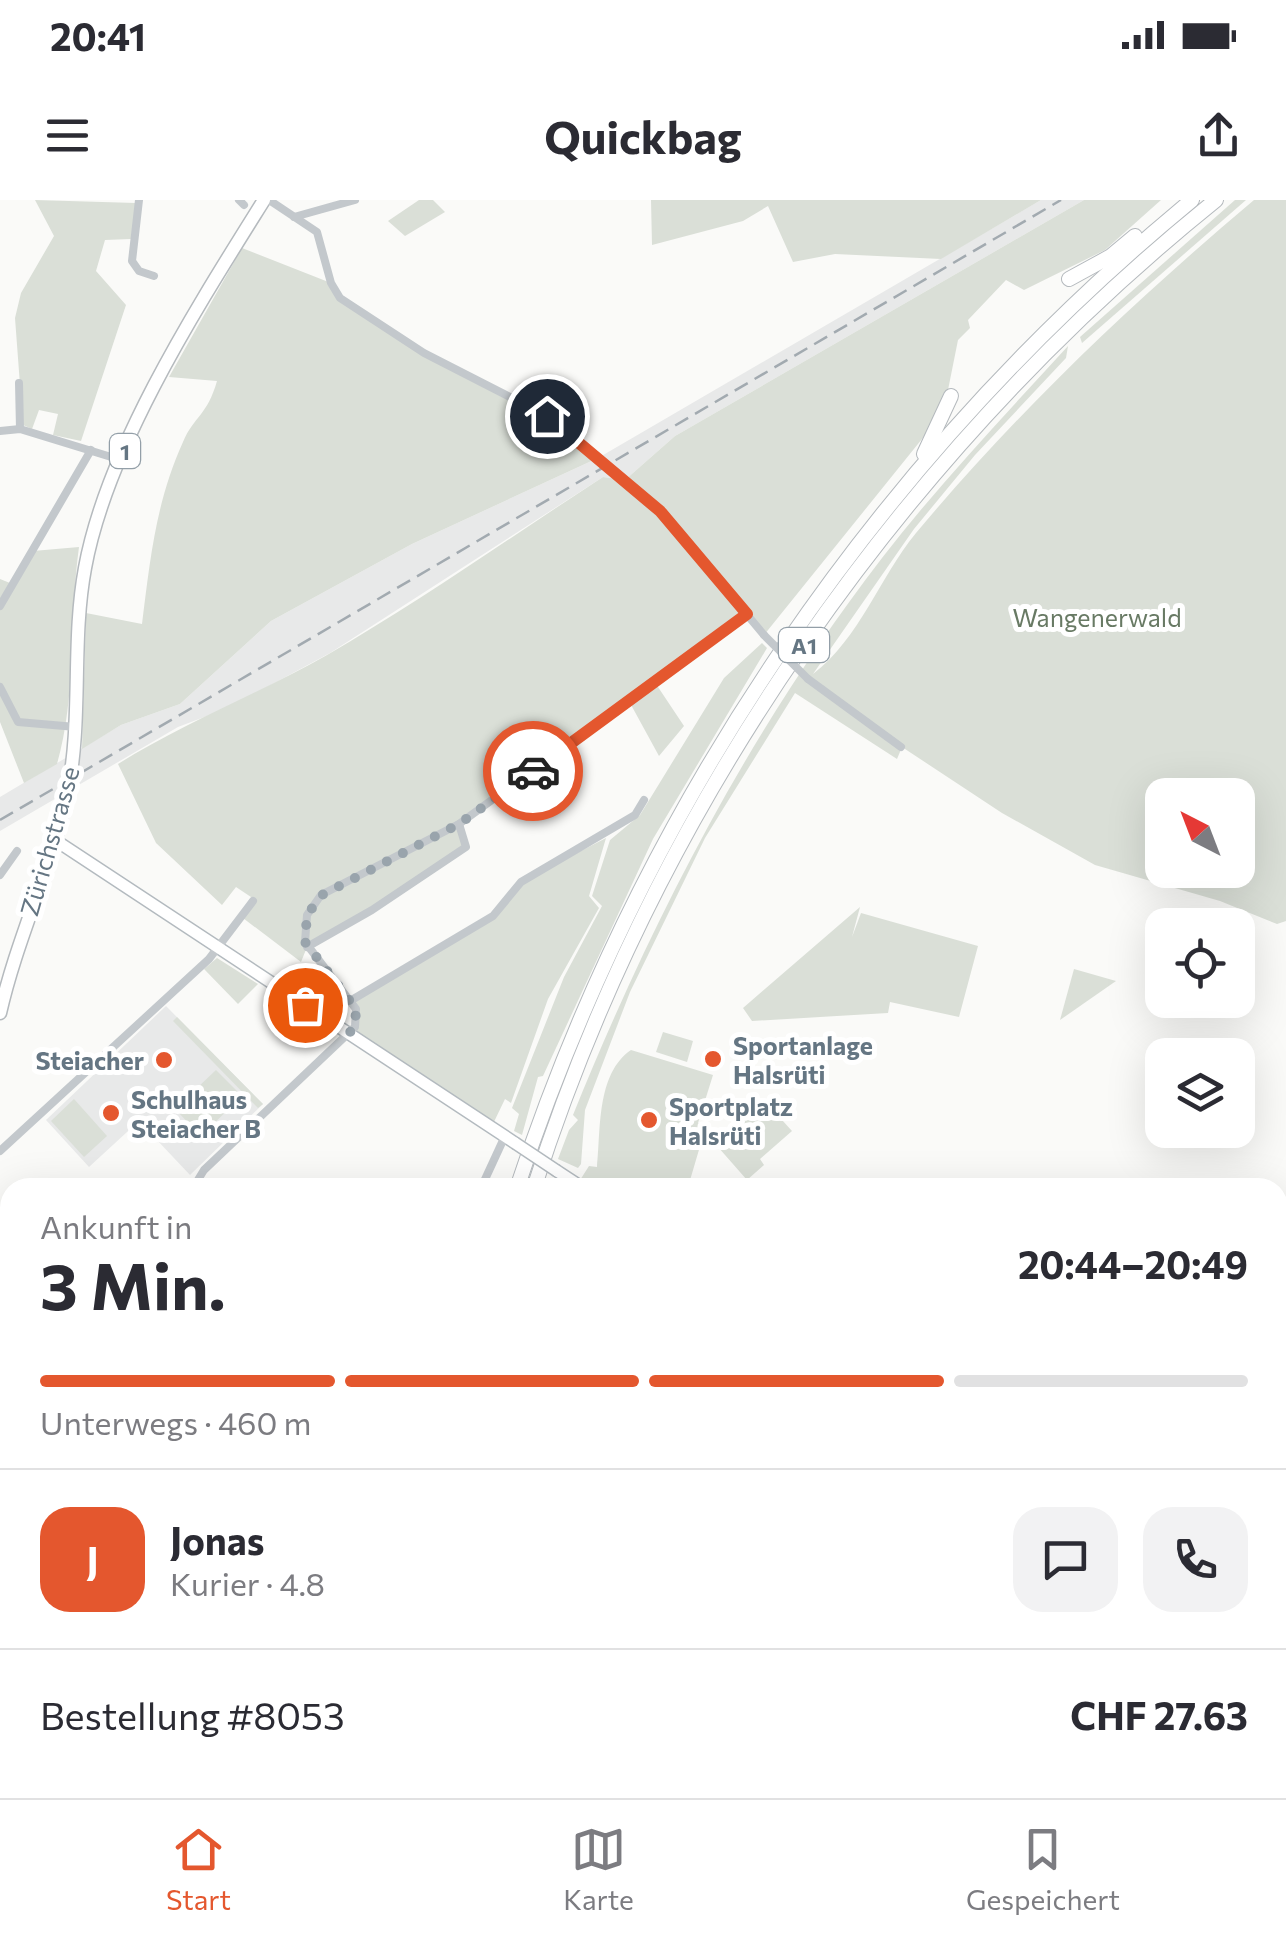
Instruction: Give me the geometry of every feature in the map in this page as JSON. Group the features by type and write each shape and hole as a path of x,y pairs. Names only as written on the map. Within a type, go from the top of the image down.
{"highway":[{"path":"1069,279 1111,256 1178,200"},
{"name":"A1","path":"521,1178 589,998 679,816 794,631 911,478 1059,318 1192,200"},
{"name":"A1","path":"538,1178 582,1058 653,900 722,774 808,640 902,514 1001,400 1102,300 1216,200"},
{"name":"A1","path":"911,478 952,396"}],"main road":[{"name":"1","path":"76,727 84,571 98,515 121,460 182,340 266,200"},
{"name":"Zürichstrasse","path":"0,1012 6,964 54,840 68,792 76,727"}],"street":[{"path":"139,200 132,261 139,271 154,276"},
{"path":"266,200 319,236 331,283 346,302 424,352 547,416 660,511 764,634 808,679 901,747"},
{"path":"294,217 355,200"},
{"path":"19,383 20,429"},
{"path":"0,431 20,429 121,460"},
{"path":"0,606 91,450"},
{"path":"199,1178 349,1033 358,1018 350,1001 306,947 307,915 322,895 459,824 747,614"},
{"path":"0,687 18,722 76,727"},
{"path":"350,1001 493,916 520,882 635,815 644,800"},
{"path":"306,947 372,910 466,847 459,824"},
{"path":"54,840 568,1178"},
{"path":"0,875 17,851"},
{"path":"0,1151 219,948 253,901"},
{"path":"487,1178 510,1140"}],"shaded area":[{"path":"1041,200 1084,200 675,436 625,480 603,477 330,653 228,708 178,727 0,831 0,797 121,725 180,704 271,621 412,544 598,458"},
{"name":"Steiacher","path":"166,1006 263,1104 190,1175 139,1121 89,1167 46,1120"}],"green space":[{"path":"35,200 136,203 131,239 105,240 96,271 126,305 81,441 53,435 58,414 39,410 32,429 23,425 15,318 21,293 54,236"},
{"path":"419,200 433,200 445,212 405,236 388,221"},
{"path":"651,200 1041,200 941,259 835,254 793,262 768,206 743,221 652,245"},
{"path":"1084,200 1161,200 1105,250 1024,290 1006,280 968,320 970,328 958,340 946,400 926,434 764,635 748,615 656,684 684,726 659,756 630,703 459,824 466,847 307,947 301,962 239,915 251,897 236,887 222,905 156,843 118,764 327,655 603,477 625,480 675,436"},
{"path":"1235,200 1246,200 1082,343 1080,337"},
{"name":"Wangenerwald","path":"1254,200 1286,200 1286,921 1277,924 1255,915 1255,908 1237,908 1175,888 1255,888 1255,778 1145,778 1145,879 1095,865 1002,813 902,747 897,759 795,693 705,838 630,992 585,1110 581,1164 578,1168 558,1159 569,1130 578,1120 573,1115 604,1041 671,897 748,757 834,623 927,503 1068,346 1066,358 975,455 914,529 813,674 844,643 916,533 995,444 1121,318"},
{"path":"242,248 331,283 340,298 424,353 547,416 598,458 412,544 271,621 180,704 121,725 82,749 86,613 142,624 155,531 166,486 183,442 209,402 217,381 169,377"},
{"path":"79,547 70,684 57,764 24,783 0,722 0,579 15,585 33,551"},
{"path":"762,643 767,648 653,839 543,1076 538,1077 522,1135 514,1131 519,1114 512,1108 564,977 602,906 592,896 610,840 640,815 724,678"},
{"path":"606,838 589,896 599,908 548,999 511,1103 505,1099 492,1126 356,1035 358,1018 350,1001 493,916 521,882"},
{"path":"860,907 852,937 861,913 978,946 959,1017 890,1002 888,1013 752,1021 743,1008"},
{"path":"217,958 258,984 238,1004 204,969"},
{"path":"1074,969 1116,981 1060,1020"},
{"path":"177,1017 263,1104 258,1108 173,1021"},
{"path":"663,1032 693,1041 687,1062 656,1052"},
{"name":"Sportplatz Halsrüti","path":"631,1050 713,1075 698,1123 706,1126 691,1178 581,1178 589,1166 597,1167 602,1104 611,1073"},
{"path":"216,1070 242,1096 201,1136 175,1109"},
{"path":"74,1099 107,1136 84,1157 51,1121"},
{"path":"763,1099 792,1131 760,1159 764,1165 745,1178 718,1147 734,1133 730,1127"}],"railway":[{"path":"0,820 1061,200"}],"way so far":[{"path":"305,1005 342,1030 349,1033 355,1027 356,1009 310,954 305,942 307,915 322,895 459,824 533,771"}],"place":[{"name":"Sportanlage Halsrüti","path":"713,1059"},
{"name":"Steiacher","path":"164,1060"},
{"name":"Schulhaus Steiacher B","path":"111,1113"},
{"name":"Sportplatz Halsrüti","path":"649,1120"}],"route":[{"path":"533,771 747,614 660,511 547,416"}]}
